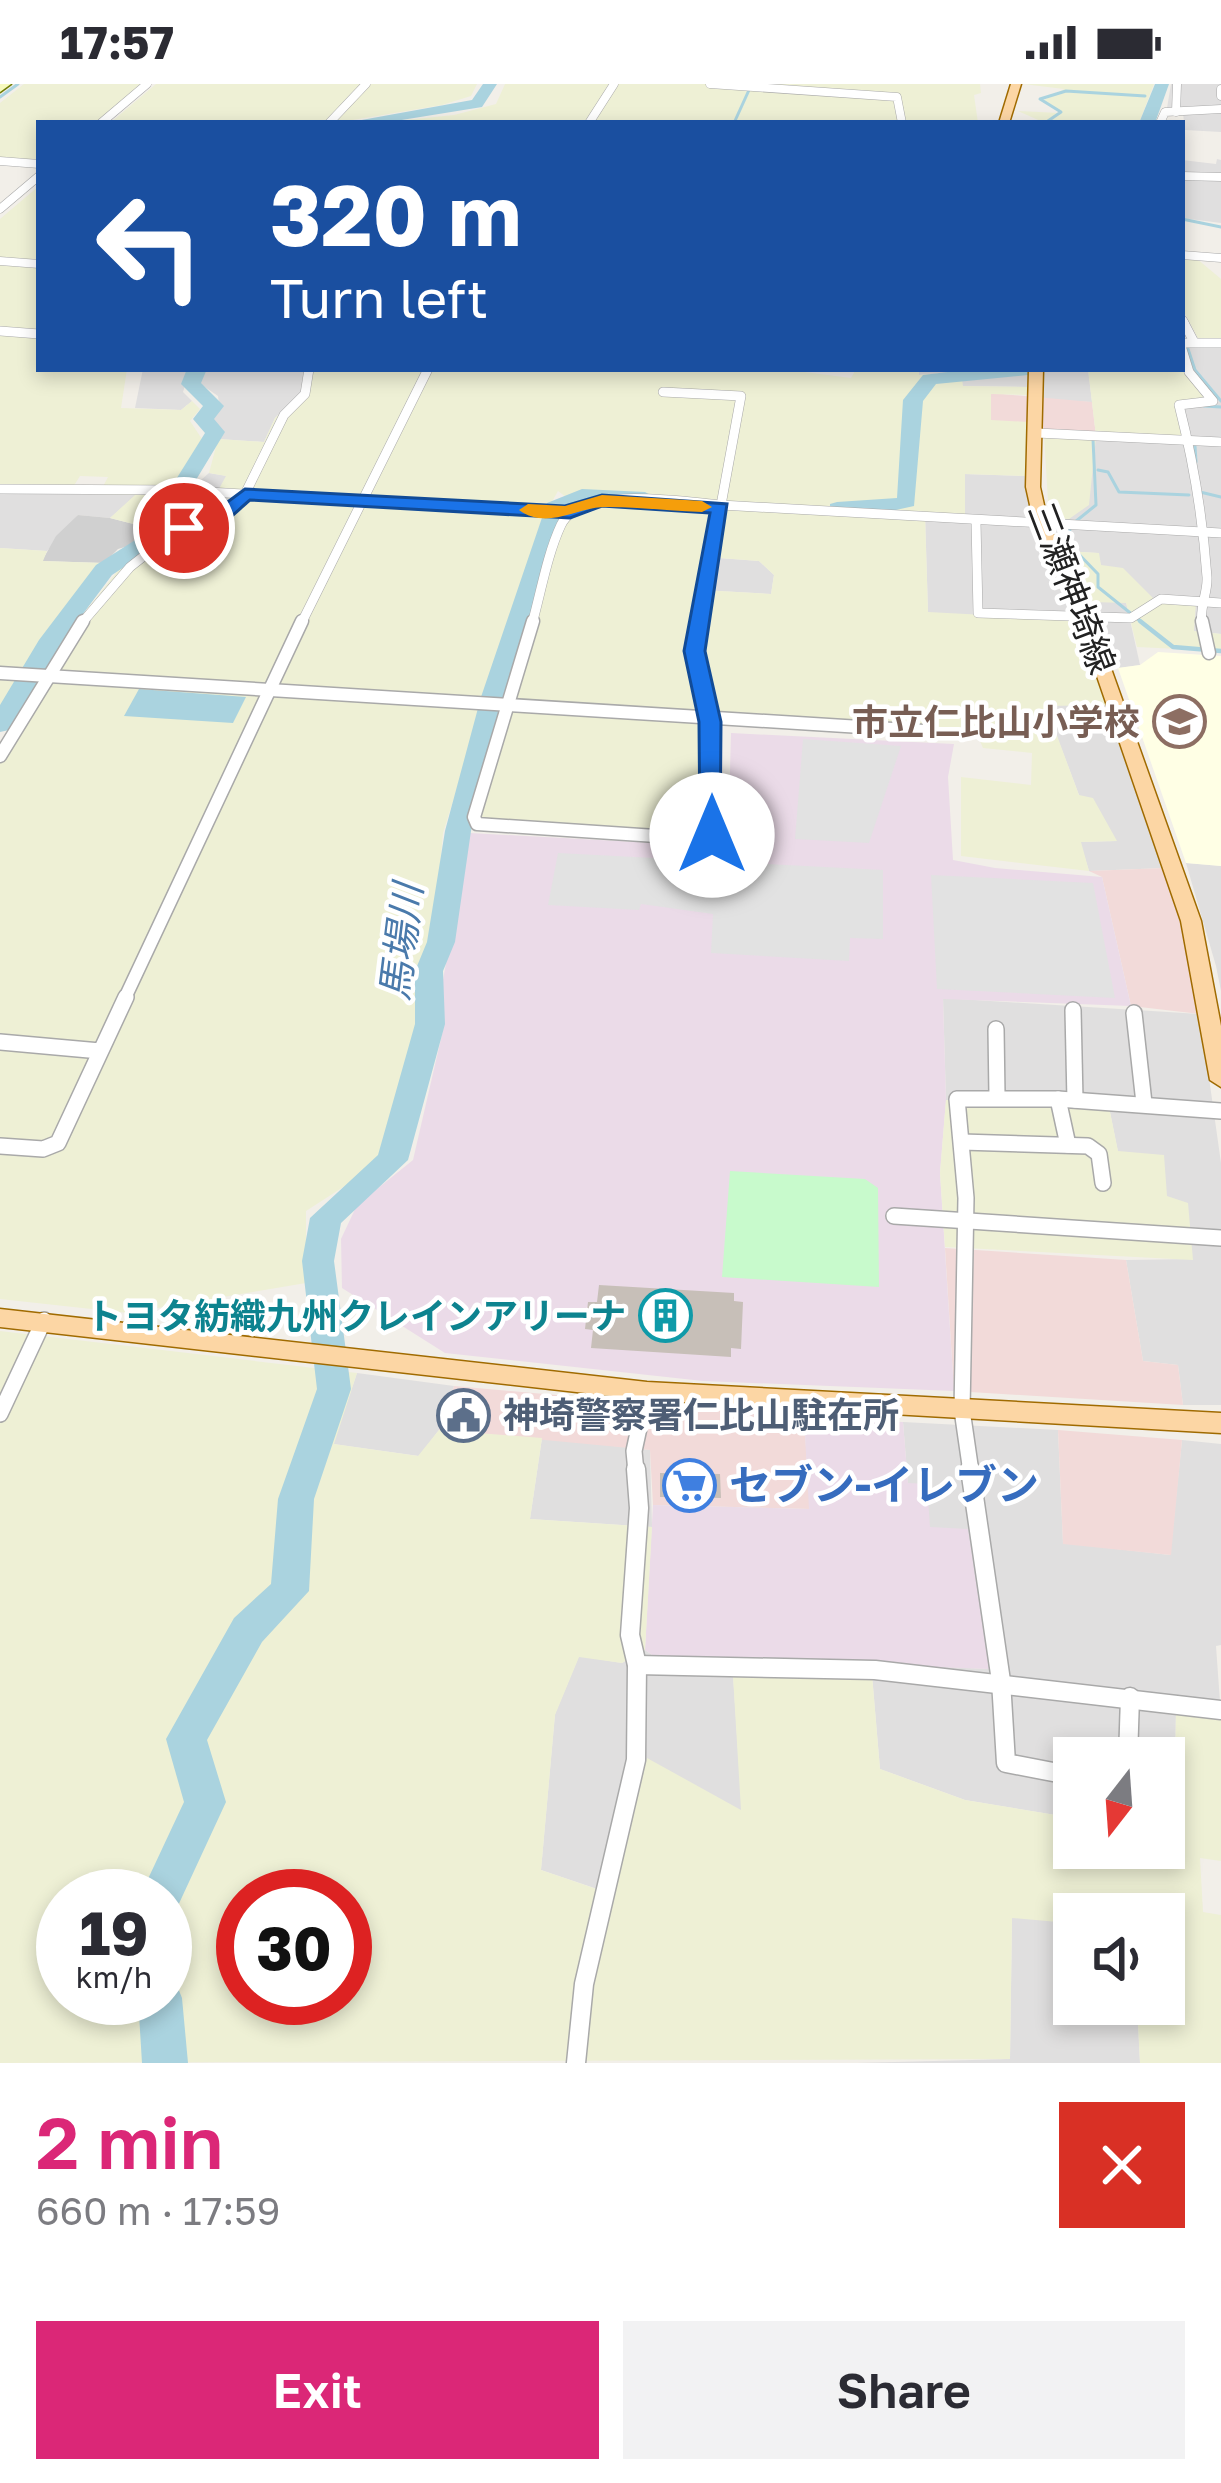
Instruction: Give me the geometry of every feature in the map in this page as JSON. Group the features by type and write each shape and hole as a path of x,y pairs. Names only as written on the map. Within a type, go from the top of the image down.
{"main road":[{"path":"1005,120 1016,84"},
{"name":"三瀬神埼線","path":"1036,372 1033,487 1041,523 1085,618 1191,921 1221,1080"},
{"path":"0,1318 646,1391 1221,1423"}],"street":[{"path":"105,120 147,84"},
{"path":"331,120 366,84"},
{"path":"591,120 614,84"},
{"path":"710,84 897,97 901,120"},
{"path":"873,95 878,84"},
{"path":"1177,84 1177,112"},
{"path":"1161,120 1165,112 1221,109"},
{"path":"1208,111 1211,124"},
{"path":"0,161 36,164"},
{"path":"1185,176 1221,177"},
{"path":"0,209 36,179"},
{"path":"1185,255 1221,258"},
{"path":"0,261 36,264"},
{"path":"1185,326 1194,342"},
{"path":"0,331 36,334"},
{"path":"1185,345 1221,343"},
{"path":"1185,356 1190,372 1213,401 1179,405 1189,442 1208,583 1200,613 1210,653"},
{"path":"0,756 69,639 132,562 161,546 173,532 203,530 245,494 284,415 304,394 308,372"},
{"path":"0,1146 43,1149 58,1143 268,689 427,372"},
{"path":"663,392 741,396 721,503 694,651 705,717 710,722 714,828 709,837 473,822 562,523 577,505 602,501 721,503 976,522 1221,533"},
{"path":"1037,433 1221,442"},
{"path":"0,489 174,490 570,512"},
{"path":"976,522 978,613 1131,618 1161,599 1221,603"},
{"path":"0,673 924,731"},
{"path":"1068,1145 1073,1010"},
{"path":"1134,1013 1144,1103"},
{"path":"996,1029 997,1096"},
{"path":"0,1042 100,1051"},
{"path":"1053,1772 1006,1763 1000,1681 962,1410 962,1142 957,1099 997,1096 1144,1103 1221,1112"},
{"path":"962,1142 1095,1149 1103,1183"},
{"path":"894,1216 1221,1238"},
{"path":"0,1414 44,1320"},
{"path":"576,2063 584,1984 636,1760 637,1665 630,1635 640,1508 634,1451 646,1391"},
{"path":"637,1665 875,1670 1221,1710"},
{"path":"1129,1737 1130,1697"}],"shaded area":[{"path":"24,84 141,84 99,120 36,120 36,162 0,159 0,103"},
{"path":"156,84 362,84 327,120 114,120"},
{"path":"371,84 477,84 471,96 442,105 338,120"},
{"path":"505,84 980,84 981,93 974,95 978,120 405,120 496,104"},
{"path":"1023,84 1154,84 1140,120 1038,120 1018,111 1060,113 1044,100 1064,89"},
{"path":"1171,84 1221,84 1221,132 1185,130 1183,113 1166,114"},
{"path":"1185,160 1216,164 1221,160 1221,223 1185,218"},
{"path":"36,189 36,331 0,328 0,219"},
{"path":"1185,257 1196,258 1221,279 1221,345 1201,344 1185,314"},
{"path":"0,334 36,336 36,372 127,372 121,408 181,410 192,401 200,409 190,421 202,439 149,528 110,518 135,495 99,494 108,477 80,476 73,487 0,485"},
{"path":"1185,344 1221,345 1221,634 1194,631 1101,566 1098,553 1065,551 1049,518 1069,519 1096,436 1175,401 1207,401 1185,372"},
{"path":"1185,365 1209,401 1176,402 1185,445 1096,437 1089,505 1069,519 1049,518 1044,435 1096,436 1088,372 1185,372"},
{"path":"142,372 189,372 183,392 192,401 181,410 135,408"},
{"path":"201,372 304,372 301,393 275,418 264,442 218,439 223,430 212,419 220,410 218,396 199,383"},
{"path":"304,372 804,372 851,378 854,372 961,372 963,386 1029,387 1029,395 991,394 991,420 1028,422 1027,476 965,474 965,517 925,515 928,612 1077,620 1108,705 1046,706 1079,795 1093,798 1117,841 1081,842 1089,871 961,856 961,777 1031,785 1032,753 983,748 977,734 718,723 719,843 464,829 561,517 574,503 558,491 541,521 443,833 433,944 412,976 420,1024 379,1164 306,1211 306,1283 128,1313 0,1299 0,746 64,638 127,559 158,544 173,524 202,526 231,499 215,496 226,476 209,473 218,439 264,442 275,418 301,393","holes":["706,557 759,561 774,575 771,594 701,590"]},
{"path":"960,372 1088,372 1092,402 1029,399 1028,387 962,386"},
{"path":"991,393 1092,402 1096,436 1029,435 990,420"},
{"path":"209,473 227,476 233,498 202,526 173,524 177,501"},
{"path":"964,474 1027,476 1034,526 1077,620 928,613 925,514"},
{"path":"0,493 136,495 110,518 78,515 47,551 0,548"},
{"path":"78,515 149,528 135,544 118,549 104,563 42,561 56,536"},
{"path":"0,548 47,551 43,561 104,563 41,640 0,709"},
{"path":"1065,551 1099,553 1101,565 1123,568 1156,601 1196,603 1194,631 1221,634 1221,651 1137,647 1126,603 1093,602"},
{"path":"706,557 759,561 774,575 771,594 700,590"},
{"path":"1093,602 1126,602 1140,665 1118,668"},
{"name":"市立仁比山小学校","path":"1158,652 1221,656 1221,866 1186,863 1118,668 1140,665"},
{"path":"1045,705 1108,705 1164,868 1089,871 1080,842 1115,841 1079,795"},
{"path":"731,733 954,744 948,777 953,860 1102,877 1131,1006 943,999 946,1100 940,1173 954,1391 703,1381 445,1353 342,1288 341,1239 357,1205 413,1160 443,1030 442,985 470,833 728,847"},
{"path":"803,739 901,746 869,843 795,839"},
{"path":"558,853 883,870 883,939 850,938 849,961 711,953 713,914 641,904 639,910 548,905"},
{"path":"1186,863 1221,866 1221,991 1216,966"},
{"path":"1164,868 1200,1014 1131,1006 1102,877 1089,871"},
{"path":"931,875 1093,883 1115,998 937,989"},
{"path":"943,998 1200,1014 1221,1163 1221,1405 1183,1405 1178,1365 1143,1361 1126,1260 1192,1259 1167,1196 1118,1152 1109,1107 946,1100"},
{"path":"946,1100 1109,1107 1118,1151 1164,1155 1167,1196 1188,1203 1193,1260 945,1247 940,1173"},
{"path":"945,1248 1126,1260 1143,1361 1178,1365 1183,1405 954,1391"},
{"path":"0,1331 357,1373 334,1444 418,1456 439,1430 542,1438 530,1519 652,1527 645,1650 622,1663 579,1657 555,1715 541,1870 614,1895 647,1758 741,1810 732,1659 871,1663 880,1769 965,1800 1053,1815 1053,1869 1185,1869 1185,1737 1176,1737 1176,1710 1221,1716 1221,1861 1200,1858 1203,1912 1221,1915 1221,2063 1140,2063 1138,2025 1185,2025 1185,1893 1053,1893 1053,1922 1012,1918 1010,2059 0,2063"},
{"path":"357,1373 454,1386 439,1430 419,1456 333,1444"},
{"path":"454,1386 804,1417 810,1509 653,1505 650,1450 439,1430"},
{"path":"804,1417 903,1422 908,1483 927,1484 930,1527 968,1529 989,1669 655,1657 645,1650 653,1505 809,1509"},
{"path":"903,1422 1058,1430 1063,1543 1170,1555 1182,1440 1221,1444 1221,1645 1216,1646 1221,1716 1176,1710 1176,1737 1053,1737 1053,1815 965,1800 880,1769 871,1663 987,1669 908,1484"},
{"path":"1058,1430 1182,1440 1171,1555 1063,1544"},
{"path":"542,1438 650,1450 652,1527 530,1519"},
{"path":"645,1650 655,1657 732,1659 742,1812 615,1895 541,1870 555,1714 579,1656 622,1663"},
{"path":"1012,1917 1053,1921 1053,2025 1138,2025 1140,2063 857,2063 1010,2059"}],"green space":[{"path":"730,1171 865,1179 878,1188 879,1287 722,1277"}],"water":[{"path":"139,689 246,697 233,723 124,716"}],"building":[{"name":"トヨタ紡織九州クレインアリーナ","path":"599,1285 734,1293 734,1301 743,1302 741,1349 731,1348 731,1357 591,1348 593,1330 585,1329 588,1302 597,1302"},
{"name":"セブン-イレブン","path":"660,1473 720,1474 721,1498 660,1497"}],"waterway":[{"path":"0,97 18,84"},
{"path":"373,120 477,104 490,84"},
{"name":"馬場川","path":"1148,120 1162,84"},
{"path":"735,120 749,90"},
{"path":"1049,120 1061,112 1040,99 1066,91 1145,96"},
{"path":"1185,220 1221,227"},
{"path":"1187,346 1195,370 1221,401"},
{"path":"0,725 51,640 104,570 148,541 215,432 203,419 214,406 191,384 196,372"},
{"name":"馬場川","path":"837,508 873,509 907,502 913,400 930,379 999,372"},
{"path":"1204,406 1221,407"},
{"path":"1093,439 1096,505 1070,526 1069,544 1098,574 1098,587 1144,624"},
{"path":"1195,446 1196,462"},
{"path":"1098,470 1108,472 1119,492 1189,495"},
{"path":"1200,492 1221,497"},
{"name":"馬場川","path":"174,1869 205,1802 186,1739 248,1630 290,1591 296,1499 334,1389 318,1261 326,1218 392,1160 430,1024 429,971 441,942 458,831 493,697 558,503 582,495 645,498"},
{"path":"1140,621 1173,647 1221,651"},
{"name":"馬場川","path":"162,2025 165,2063"}],"slow traffic":[{"path":"528,510 570,512 577,505 602,501 702,507"}],"place":[{"name":"市立仁比山小学校","path":"1179,722"},
{"name":"トヨタ紡織九州クレインアリーナ","path":"665,1316"},
{"name":"神埼警察署仁比山駐在所","path":"464,1415"},
{"name":"セブン-イレブン","path":"690,1485"}],"route":[{"path":"184,528 203,530 245,494 570,512 577,505 602,501 720,508 694,651 705,717 710,722 712,835"}]}
